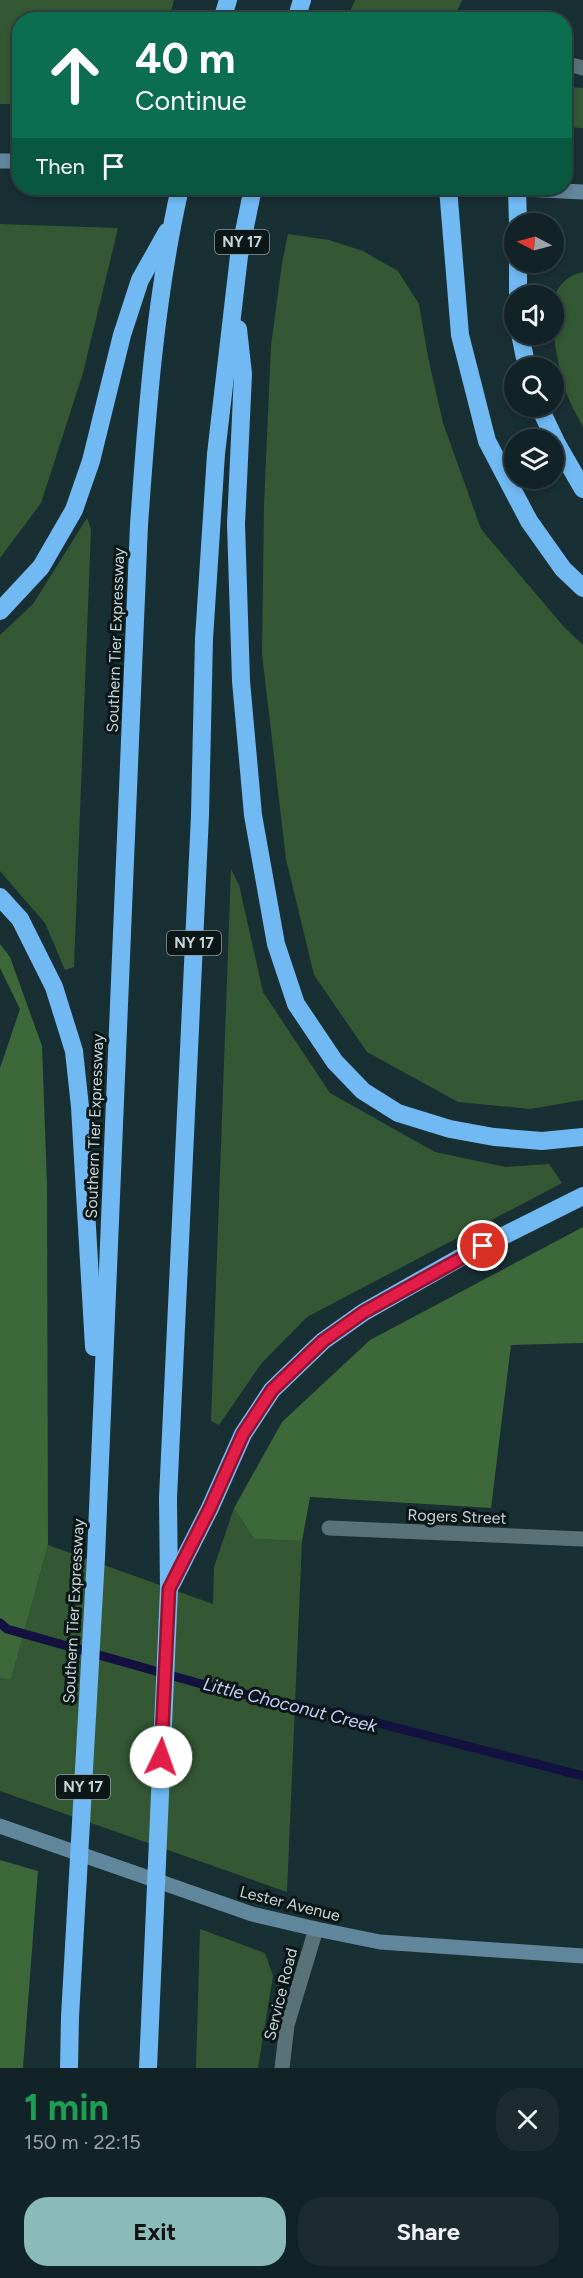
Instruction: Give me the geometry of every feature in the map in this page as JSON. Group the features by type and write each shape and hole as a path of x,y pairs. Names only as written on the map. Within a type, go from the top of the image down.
{"highway":[{"name":"Southern Tier Expressway","path":"69,2068 96,1557 139,525 150,382 162,287 179,195"},
{"name":"NY 17","path":"148,2068 169,1589 168,1498 200,827 204,639 216,454 239,256 252,195"},
{"path":"449,195 460,335 487,441 529,521 563,569 583,588"},
{"path":"512,195 516,213"},
{"path":"0,611 41,567 74,510 91,461 122,335 140,280 174,220"},
{"path":"235,297 243,374 236,524 242,692 255,827 276,944 296,1004 335,1062 363,1091 398,1113 450,1129 494,1137 542,1141 583,1137"},
{"path":"544,417 583,489"},
{"path":"0,897 20,919 54,987 74,1052 81,1107 100,1453"},
{"path":"169,1589 210,1508 243,1434 272,1390 323,1341 364,1312 463,1256 583,1196"}],"street":[{"name":"Rogers Street","path":"330,1528 583,1539"},
{"name":"Lester Avenue","path":"0,1826 252,1914 316,1929 380,1942 583,1956"},
{"name":"Service Road","path":"282,2068 287,2025 316,1929"}],"green space":[{"path":"0,0 174,0 171,12 12,12 12,104 0,104"},
{"path":"355,0 462,0 459,12 350,12"},
{"path":"572,87 583,88 583,128 572,127"},
{"path":"0,224 118,228 83,373 41,503 0,558"},
{"path":"288,234 329,240 363,251 398,271 419,304 443,423 481,529 564,627 583,645 583,1100 530,1109 458,1102 367,1052 314,975 286,859 262,654 264,505 271,346"},
{"path":"583,272 583,427 565,389 564,357 557,357 555,345 564,345 564,285 560,285 573,275"},
{"path":"87,518 91,529 74,967 65,970 45,923 0,871 0,635 33,604"},
{"path":"231,869 239,885 263,992 330,1093 435,1152 506,1167 549,1164 562,1183 307,1317 261,1364 219,1425 211,1421"},
{"path":"0,944 10,957 42,1046 47,1184 48,1545 11,1679 0,1678 0,1068 20,1009 0,968"},
{"path":"583,1227 583,1343 511,1345 491,1508 310,1497 302,1541 254,1539 234,1508 282,1422 370,1340"},
{"path":"234,1508 254,1539 302,1541 287,1892 0,1791 0,1678 11,1678 48,1545 213,1604 214,1567"},
{"path":"0,1860 38,1871 23,2068 0,2068"},
{"path":"200,1929 265,1953 273,1976 258,2068 196,2068"}],"waterway":[{"name":"Little Choconut Creek","path":"0,1623 7,1629 212,1687 378,1723 583,1776"}],"route":[{"path":"161,1757 169,1589 210,1508 243,1434 272,1390 323,1341 364,1312 483,1246"}]}
